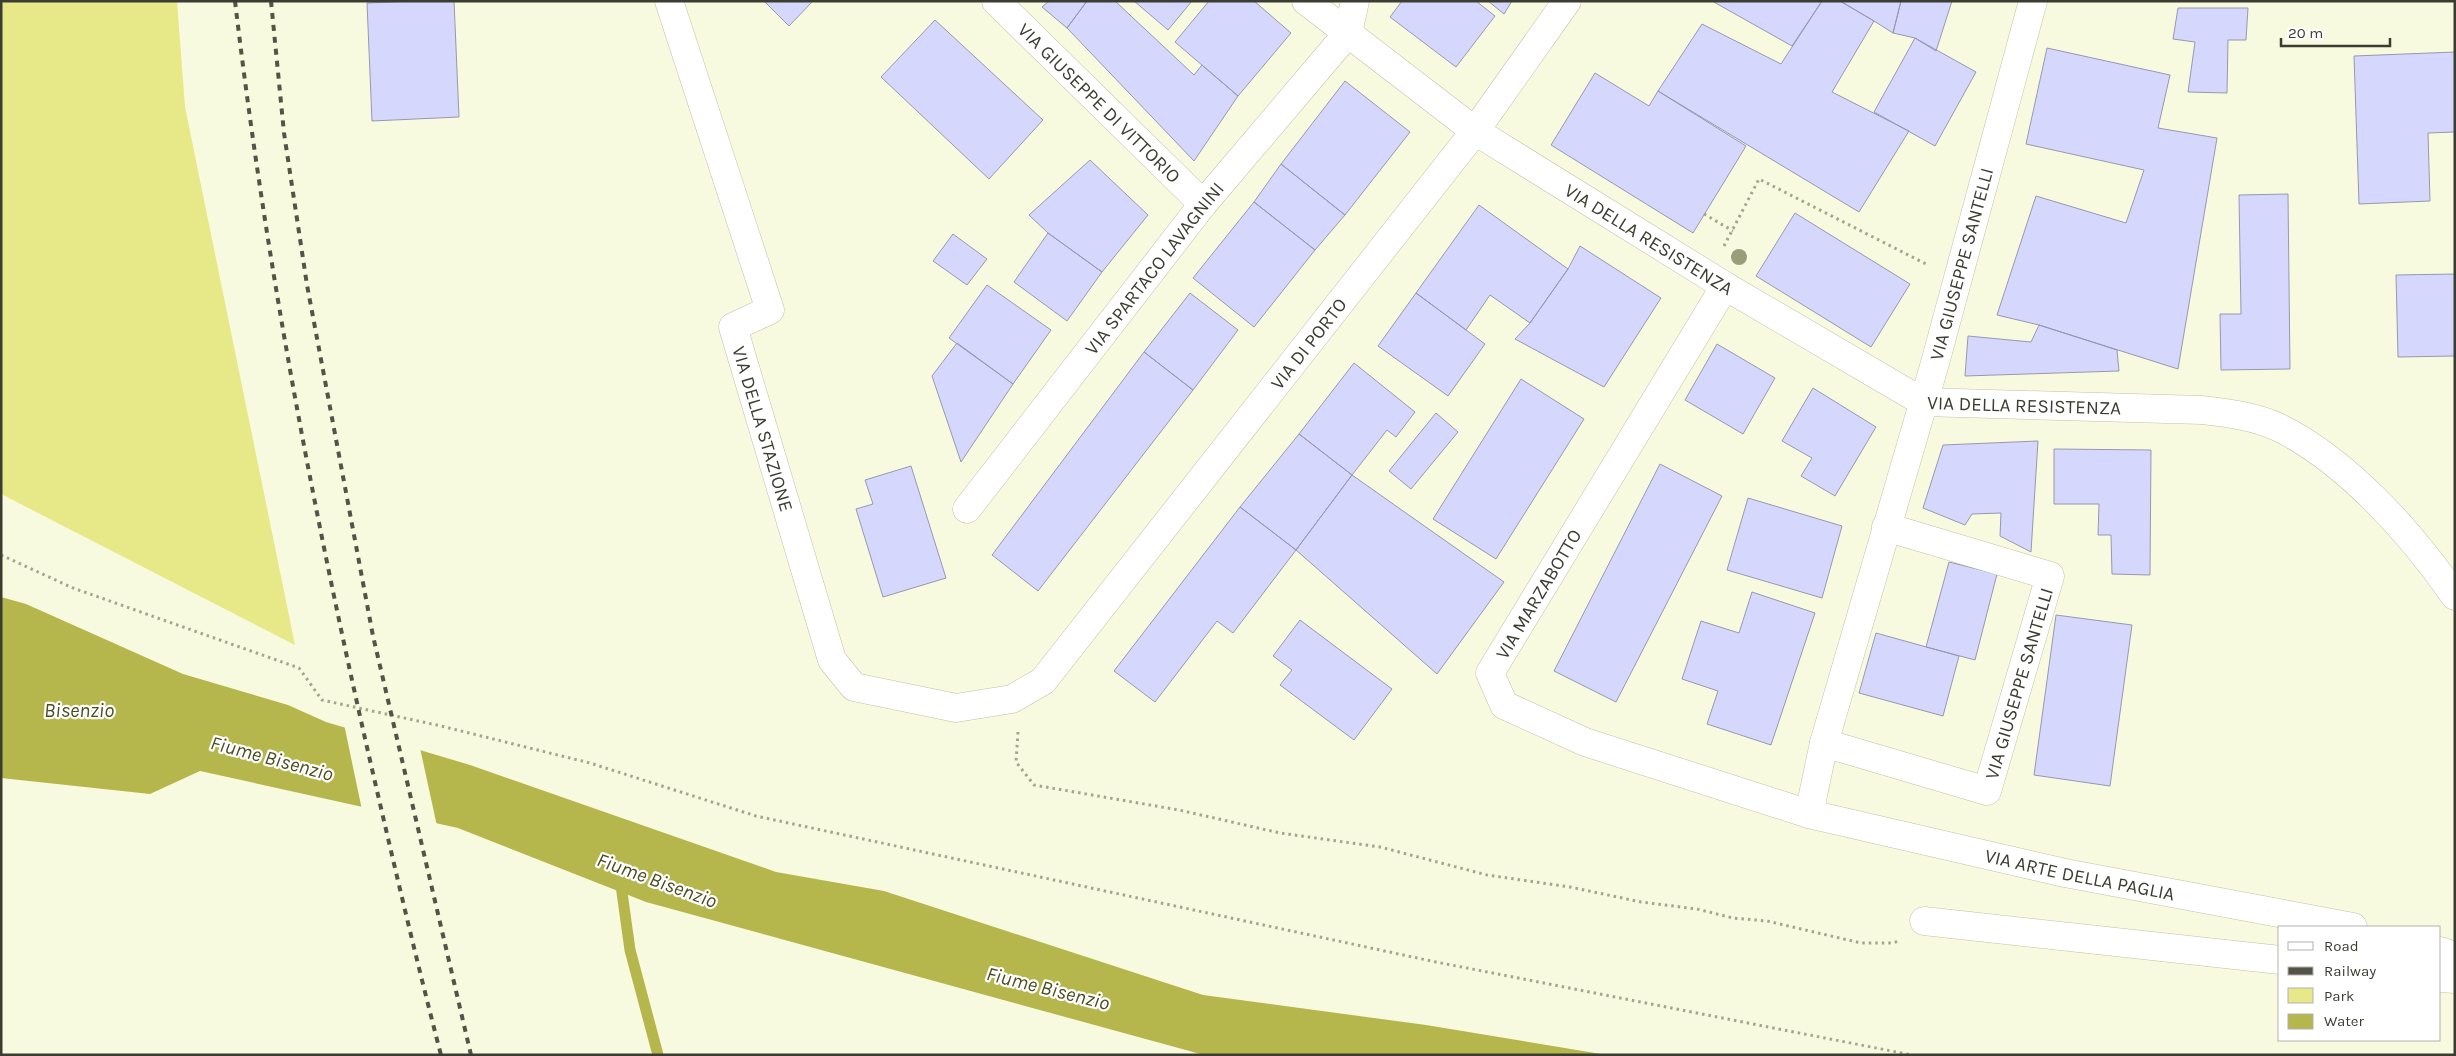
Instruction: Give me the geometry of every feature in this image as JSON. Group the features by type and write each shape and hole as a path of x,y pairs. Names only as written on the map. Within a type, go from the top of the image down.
{"street":[{"name":"VIA DELLA STAZIONE","path":"669,1 770,310 733,327 832,660 854,687 956,708 1012,699 1043,681"},
{"name":"VIA GIUSEPPE DI VITTORIO","path":"996,1 1203,204"},
{"name":"VIA DELLA RESISTENZA","path":"1306,1 1475,131 1725,286 1923,402 2202,410 2236,414 2279,428 2332,460 2395,521 2455,596"},
{"path":"1348,33 1355,1"},
{"name":"VIA DI PORTO","path":"1043,681 1475,131 1567,1"},
{"name":"VIA GIUSEPPE SANTELLI","path":"1809,814 1824,743 1923,402 2033,1"},
{"name":"VIA SPARTACO LAVAGNINI","path":"967,509 1203,204 1348,33"},
{"name":"VIA MARZABOTTO","path":"1725,286 1490,673 1504,704 1585,742 1809,814"},
{"name":"VIA GIUSEPPE SANTELLI","path":"1824,743 1987,791 2050,576 1886,527"},
{"name":"VIA ARTE DELLA PAGLIA","path":"1809,814 2065,873 2348,926"},
{"path":"1927,921 2278,960"},
{"path":"2441,951 2455,956"},
{"path":"2441,978 2455,980"}],"path":[{"path":"1681,259 1696,240 1725,246 1759,178 1957,280"},
{"path":"1704,214 1733,232"},
{"path":"1,555 72,588 299,668 322,700 441,726 590,763 756,816 1436,962 1912,1055"},
{"path":"1020,694 1016,762 1034,785 1179,810 1280,833 1380,847 1487,875 1570,888 1641,902 1697,909 1733,918 1767,921 1862,943 1891,943 1914,936 1926,931 1927,921"}],"green space":[{"path":"1,1 177,1 185,107 295,645 1,494"}],"water":[{"name":"Bisenzio","path":"1,597 26,604 183,674 288,705 326,722 470,765 776,872 884,891 1203,995 1426,1025 1607,1055 1204,1055 646,902 458,828 200,771 150,794 1,778"}],"pier":[{"path":"344,724 420,748 437,826 362,810"}],"building":[{"path":"454,1 459,117 372,121 367,3"},
{"path":"764,1 813,1 789,26"},
{"path":"1049,1 1087,1 1067,28 1042,7"},
{"path":"1087,1 1115,1 1194,75 1202,65 1238,96 1194,161 1067,28"},
{"path":"1134,1 1192,1 1168,30"},
{"path":"1209,1 1254,1 1291,33 1238,96 1175,42"},
{"path":"1402,1 1476,1 1495,16 1456,67 1390,17"},
{"path":"1488,1 1512,1 1504,14"},
{"path":"1712,1 1822,1 1792,46"},
{"path":"1822,1 1840,1 1874,21 1832,92 1909,131 1859,212 1658,91 1702,24 1781,64"},
{"path":"1840,1 1901,1 1893,33 1874,21"},
{"path":"1901,1 1952,1 1936,51 1915,38 1893,33"},
{"path":"2178,8 2248,8 2246,40 2228,40 2227,93 2188,92 2195,42 2173,39"},
{"path":"935,20 1043,120 989,179 881,77"},
{"path":"1915,38 1976,72 1935,146 1874,112"},
{"path":"2047,48 2170,75 2158,128 2217,138 2178,369 2039,325 1997,315 2036,196 2126,223 2144,170 2026,144"},
{"path":"2455,52 2455,132 2428,133 2430,201 2359,204 2354,56"},
{"path":"1595,73 1649,106 1658,91 1746,146 1693,233 1551,145"},
{"path":"1345,81 1410,132 1345,215 1281,164"},
{"path":"1090,160 1148,215 1102,272 1048,233 1029,215"},
{"path":"1281,164 1345,215 1315,250 1254,202"},
{"path":"2288,194 2290,369 2221,370 2220,314 2241,314 2239,195"},
{"path":"1254,202 1315,250 1254,327 1193,278"},
{"path":"1479,205 1568,269 1530,323 1490,295 1466,330 1416,293"},
{"path":"1795,213 1910,284 1871,347 1756,276"},
{"path":"1048,233 1102,272 1067,321 1014,282"},
{"path":"953,234 987,259 967,285 933,261"},
{"path":"1580,246 1661,298 1604,387 1515,339 1530,323 1568,269"},
{"path":"2455,274 2455,356 2398,357 2396,275"},
{"path":"987,285 1051,330 1013,384 949,338"},
{"path":"1190,293 1238,330 1193,390 1144,352"},
{"path":"1416,293 1485,344 1448,396 1378,346"},
{"path":"2039,325 2117,350 2119,371 1965,376 1968,336 2031,342"},
{"path":"957,343 1013,384 961,462 932,376"},
{"path":"1717,344 1775,378 1743,434 1685,400"},
{"path":"1144,352 1193,390 1038,591 992,555"},
{"path":"1354,363 1415,412 1396,437 1387,430 1352,475 1299,434"},
{"path":"1521,379 1584,419 1496,559 1433,519"},
{"path":"1813,388 1876,427 1835,496 1801,476 1812,458 1782,441"},
{"path":"1436,413 1458,432 1411,489 1389,471"},
{"path":"1299,434 1352,475 1296,550 1240,507"},
{"path":"2038,441 2031,552 2000,536 2001,513 1972,514 1965,525 1923,508 1943,445"},
{"path":"2054,449 2151,450 2150,575 2112,574 2111,535 2098,535 2099,504 2054,504"},
{"path":"1660,464 1722,496 1616,702 1554,671"},
{"path":"911,466 946,578 883,597 856,509 873,504 865,480"},
{"path":"1352,475 1504,582 1437,674 1296,550"},
{"path":"1748,498 1842,526 1822,598 1727,570"},
{"path":"1240,507 1296,550 1233,633 1217,621 1155,702 1114,671"},
{"path":"1949,562 1997,574 1975,660 1926,647"},
{"path":"1752,592 1815,613 1771,745 1707,724 1718,691 1682,679 1701,621 1739,633"},
{"path":"2056,615 2132,625 2110,786 2034,775"},
{"path":"1300,620 1392,689 1354,740 1280,685 1292,670 1273,656"},
{"path":"1876,633 1959,656 1943,716 1859,693"}],"waterway":[{"name":"Fiume Bisenzio","path":"620,878 630,950 658,1055"}],"railway":[{"path":"235,1 261,191 309,474 369,756 441,1055"},
{"path":"271,1 284,133 307,285 373,636 471,1055"}]}
